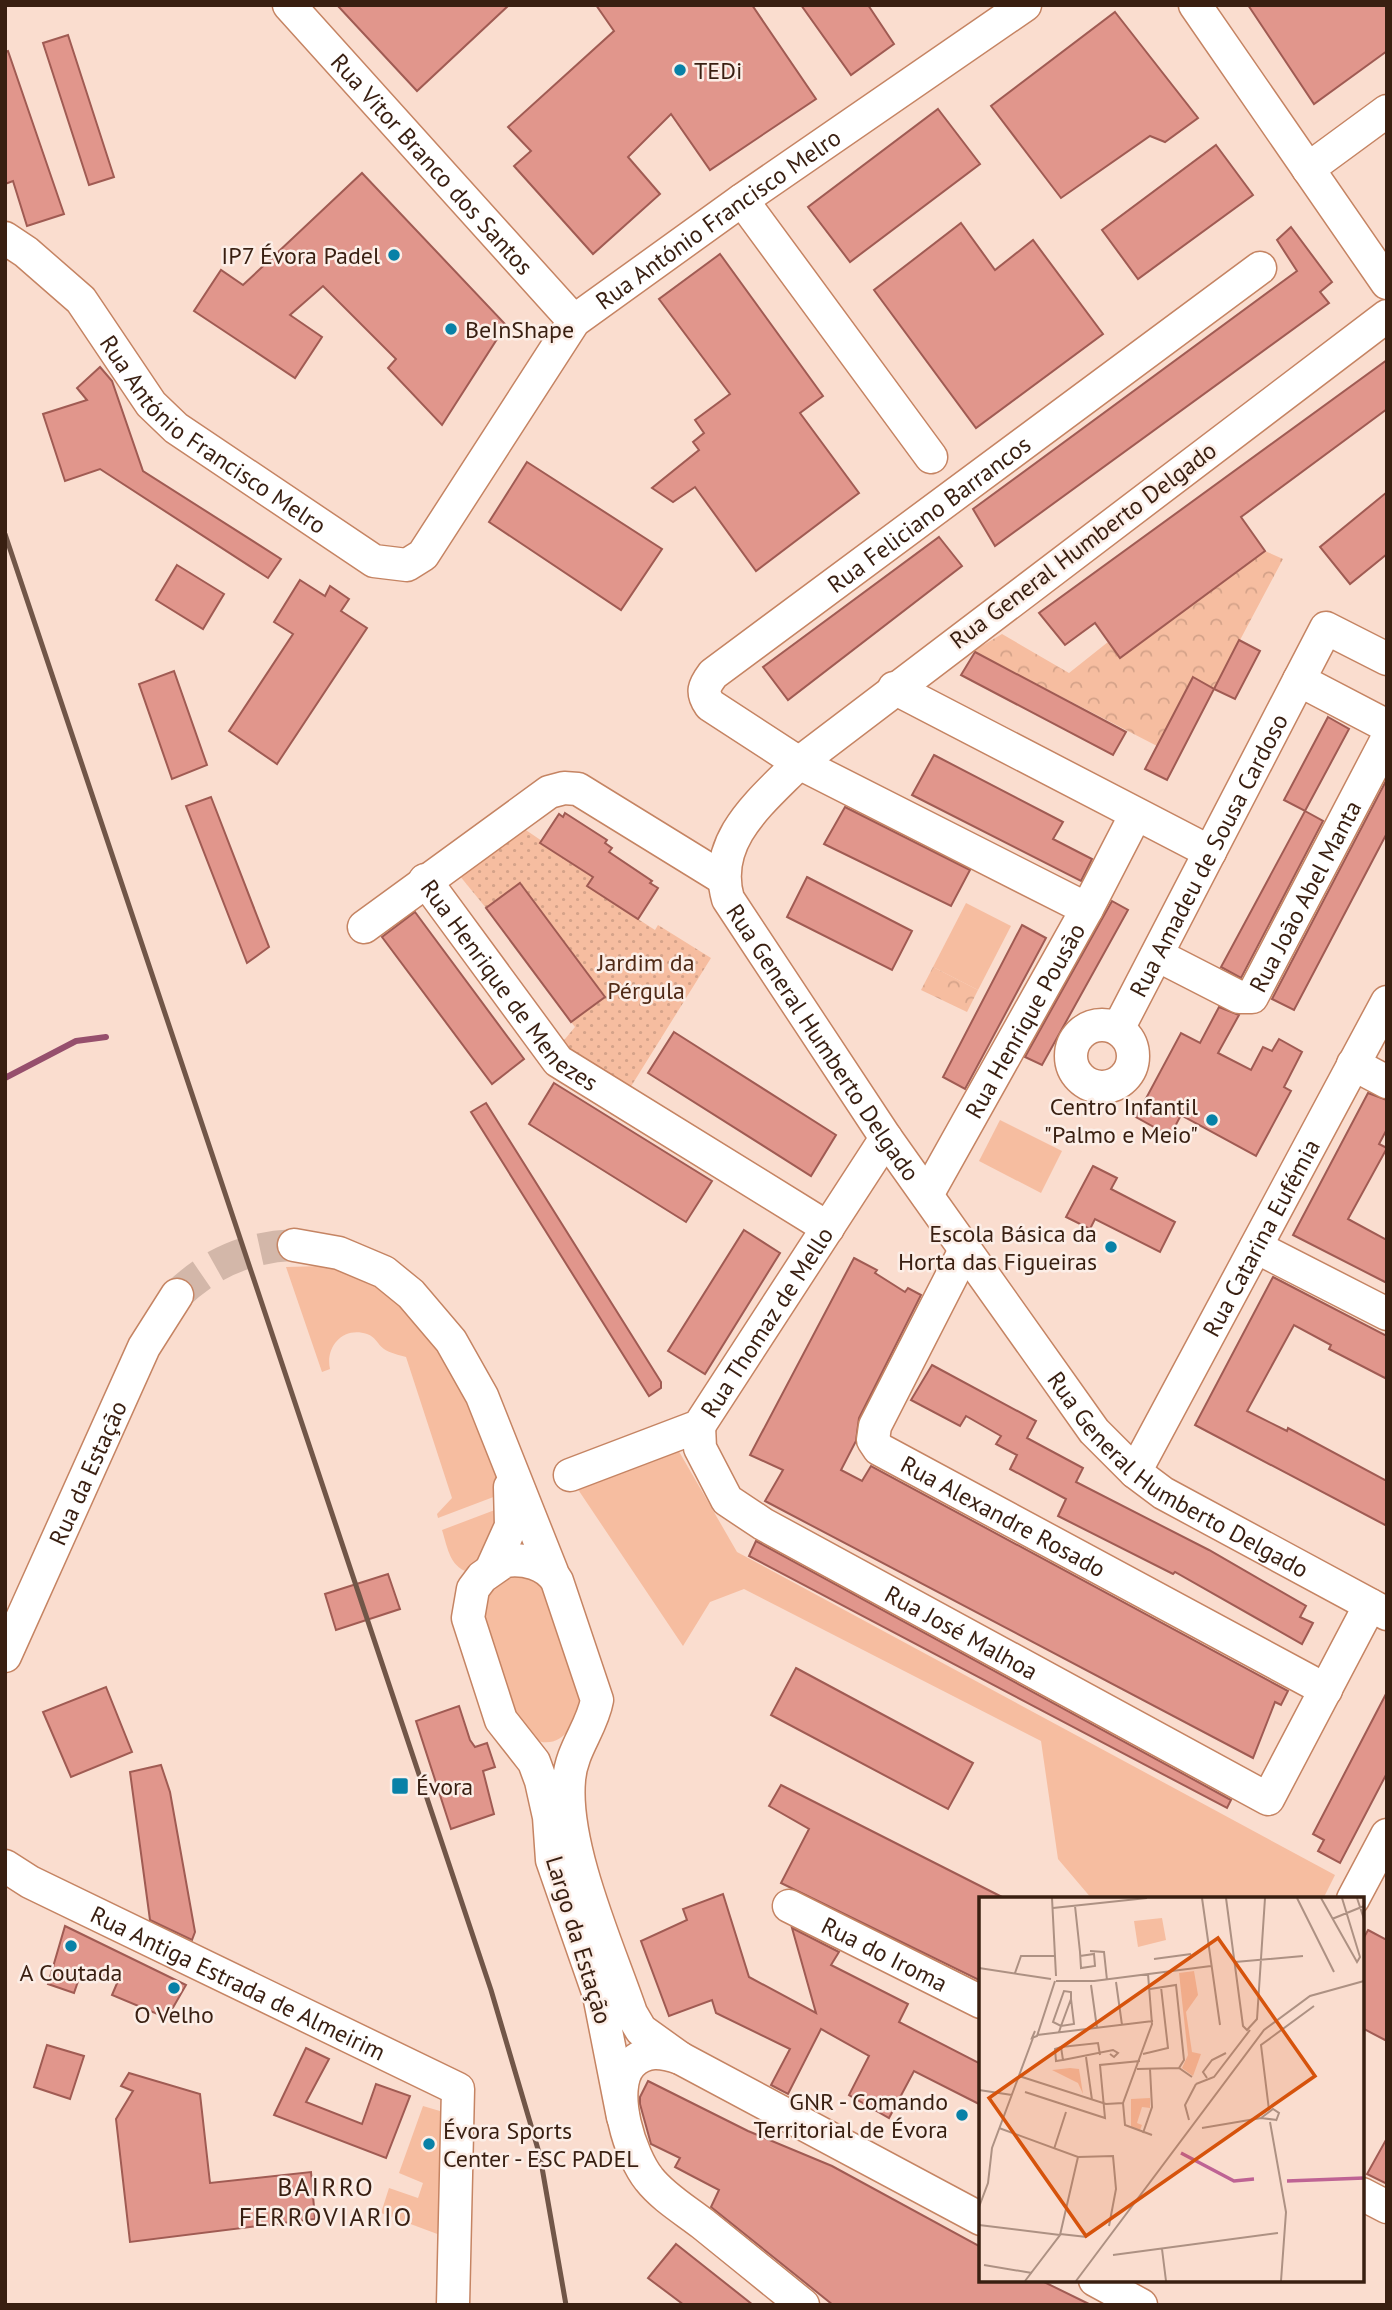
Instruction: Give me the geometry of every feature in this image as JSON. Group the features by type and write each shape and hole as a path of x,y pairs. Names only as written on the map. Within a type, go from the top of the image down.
{"street":[{"name":"Rua Vitor Branco dos Santos","path":"289,5 575,321"},
{"name":"Rua António Francisco Melro","path":"5,238 26,252 80,300 151,404 176,428 374,561 407,565 423,555 575,321 742,200 1025,5"},
{"path":"1195,5 1387,283"},
{"path":"1308,169 1387,111"},
{"path":"742,200 931,457"},
{"name":"Rua Feliciano Barrancos","path":"799,763 710,705 704,696 704,686 713,674 1260,268"},
{"name":"Rua General Humberto Delgado","path":"1378,1609 1191,1510 1135,1472 1094,1431 886,1139 728,899 724,878 725,859 732,839 747,817 799,763 894,688 1387,316"},
{"path":"1387,659 1326,628 1299,680 1387,726"},
{"name":"Rua Amadeu de Sousa Cardoso","path":"1118,1029 1299,680"},
{"path":"894,688 1135,816 1210,852"},
{"name":"Rua João Abel Manta","path":"1157,955 1240,997 1252,997 1387,739"},
{"name":"Rua Henrique Pousão","path":"799,763 1087,909 927,1195"},
{"name":"Rua Henrique de Menezes","path":"724,878 578,789 564,788 549,792 518,812 425,880 558,1061 828,1228"},
{"path":"1087,909 1135,816"},
{"path":"364,927 425,880"},
{"name":"Rua Catarina Eufémia","path":"1135,1472 1387,1002"},
{"path":"1353,1064 1387,1082"},
{"name":"Rua Thomaz de Mello","path":"570,1475 699,1426 886,1139"},
{"path":"294,1245 316,1247 384,1272 411,1294 451,1341 476,1385 552,1572"},
{"path":"1256,1247 1387,1314"},
{"name":"Rua Alexandre Rosado","path":"965,1250 875,1426 873,1440 879,1449 1326,1690"},
{"name":"Rua da Estação","path":"5,1656 144,1347 177,1295"},
{"name":"Rua José Malhoa","path":"699,1426 700,1448 727,1500 763,1524 1268,1799 1326,1690"},
{"path":"492,1569 509,1536 512,1518 506,1462"},
{"path":"492,1569 512,1560 530,1562 552,1572"},
{"name":"Largo da Estação","path":"492,1569 473,1589 468,1618 501,1720 534,1762 541,1781 549,1817 552,1860 600,1995 623,2117"},
{"name":"Largo da Estação","path":"552,1572 597,1700 574,1753 569,1779 575,1836 587,1881 631,2013 641,2030 680,2058 979,2218"},
{"path":"1326,1690 1378,1609"},
{"path":"508,1730 531,1748 542,1750 561,1745 588,1725"},
{"path":"1354,1897 1385,1843"},
{"name":"Rua Antiga Estrada de Almeirim","path":"10,1872 458,2090 453,2305"},
{"name":"Rua do Iroma","path":"789,1906 979,2001"},
{"path":"680,2058 660,2052 643,2056 630,2065 622,2080 623,2117 647,2177 803,2305"},
{"path":"1364,2195 1387,2207"},
{"path":"1099,2282 1141,2305"}],"green space":[{"path":"1265,551 1283,559 1214,689 1192,678 1157,746 973,651 1002,634 1069,673 1108,642 1120,658"},
{"name":"Jardim da Pérgula","path":"517,824 542,841 541,844 593,877 587,886 655,930 658,925 711,958 630,1088 560,1045 575,1027 571,1022 605,996 520,883 486,908 455,870"},
{"path":"966,903 1011,926 978,990 933,967"},
{"path":"933,967 978,990 967,1012 921,990"},
{"path":"1000,1120 1062,1151 1041,1193 979,1161"},
{"path":"323,1266 354,1273 382,1288 407,1309 429,1336 465,1400 504,1493 438,1518 437,1514 452,1498 406,1357 384,1349 370,1335 350,1333 333,1346 330,1369 322,1372 286,1267"},
{"path":"677,1448 737,1552 1335,1875 1324,1897 1090,1897 1058,1859 1041,1741 744,1589 710,1602 683,1646 575,1485"},
{"path":"508,1505 472,1573 454,1563 442,1530"},
{"path":"536,1570 589,1698 569,1731 552,1742 542,1742 517,1730 475,1611 497,1573"},
{"name":"Évora Sports Center - ESC PADEL","path":"423,2106 450,2114 440,2235 381,2213 389,2188 418,2198 423,2183 399,2173"}],"building":[{"path":"337,5 509,5 417,91"},
{"path":"596,5 752,5 816,99 710,170 671,114 628,157 660,194 593,254 514,166 531,151 508,127 614,31"},
{"path":"801,5 868,5 894,44 851,75"},
{"path":"1248,5 1387,5 1387,51 1314,104"},
{"path":"1115,12 1198,118 1165,142 1150,136 1061,198 991,106"},
{"path":"68,35 114,177 89,185 43,43"},
{"path":"8,51 64,214 27,226 13,181 5,184 5,52"},
{"path":"938,109 980,164 850,262 808,207"},
{"path":"1216,145 1253,195 1138,279 1102,230"},
{"path":"362,173 506,325 442,425 388,368 396,359 323,286 290,315 322,337 295,378 194,311 221,270 243,285"},
{"path":"961,223 995,270 1033,240 1103,334 976,428 874,290"},
{"path":"1291,227 1332,282 1320,292 1329,303 995,546 973,509 1297,271 1277,240"},
{"path":"720,254 823,396 800,413 859,493 756,571 695,487 673,502 652,488 699,450 693,442 704,433 695,420 730,394 659,299"},
{"path":"1387,360 1387,409 1241,517 1265,551 1120,658 1095,623 1065,645 1039,613"},
{"path":"100,367 112,381 143,471 281,559 268,578 100,469 65,481 43,414 87,400 77,388"},
{"path":"527,462 662,549 621,610 489,522"},
{"path":"1387,492 1387,554 1350,584 1320,547"},
{"path":"939,537 962,566 788,700 763,667"},
{"path":"177,565 224,594 203,629 156,600"},
{"path":"300,580 325,596 330,586 349,599 341,611 367,628 277,764 229,731 293,634 274,622"},
{"path":"1239,640 1260,651 1235,699 1214,689"},
{"path":"975,652 1126,732 1113,755 961,675"},
{"path":"174,671 207,765 172,779 139,684"},
{"path":"1193,677 1214,689 1167,780 1145,769"},
{"path":"1328,717 1349,729 1305,811 1284,800"},
{"path":"934,755 1063,822 1053,839 1092,859 1081,881 912,795"},
{"path":"1387,779 1387,833 1294,1010 1272,999"},
{"path":"211,797 269,947 247,963 186,806"},
{"path":"845,807 970,870 951,906 824,844"},
{"path":"1305,811 1323,821 1241,978 1221,967"},
{"path":"565,813 607,840 605,843 612,848 609,852 658,888 638,919 587,886 593,877 540,843 559,814 563,817"},
{"path":"807,877 912,931 892,970 787,917"},
{"path":"520,883 605,997 571,1022 486,908"},
{"path":"1112,901 1128,910 1042,1065 1025,1057"},
{"path":"415,912 524,1059 492,1084 382,937"},
{"path":"1022,925 1046,938 965,1089 943,1077"},
{"name":"Centro Infantil \"Palmo e Meio\"","path":"1219,1007 1239,1015 1218,1053 1251,1070 1263,1047 1272,1051 1279,1039 1302,1052 1284,1087 1291,1091 1256,1156 1181,1115 1170,1136 1136,1117 1181,1033 1200,1043"},
{"path":"674,1032 836,1135 811,1176 648,1073"},
{"path":"554,1083 712,1181 686,1222 529,1124"},
{"path":"1368,1093 1387,1100 1387,1129 1379,1144 1387,1148 1348,1219 1387,1240 1387,1283 1293,1235"},
{"path":"486,1103 661,1382 661,1388 649,1396 471,1112"},
{"path":"1093,1166 1117,1178 1111,1189 1175,1222 1160,1252 1095,1219 1090,1229 1066,1217"},
{"path":"744,1230 780,1253 705,1374 668,1351"},
{"path":"854,1258 877,1270 875,1273 905,1292 908,1288 921,1295 859,1418 856,1441 841,1470 862,1481 871,1466 1288,1691 1281,1705 1275,1702 1253,1758 765,1501 783,1470 750,1455"},
{"path":"1273,1277 1387,1336 1387,1379 1329,1349 1331,1345 1294,1325 1247,1411 1287,1431 1288,1428 1387,1481 1387,1526 1195,1425"},
{"path":"932,1365 1036,1421 1027,1438 1083,1468 1076,1482 1209,1550 1306,1606 1300,1617 1313,1623 1302,1644 1175,1572 1173,1574 1058,1516 1066,1499 1010,1469 1017,1455 996,1444 1001,1436 966,1416 960,1426 911,1400"},
{"path":"756,1541 1231,1800 1227,1808 749,1556"},
{"path":"388,1574 400,1609 336,1630 325,1594"},
{"path":"796,1668 973,1763 948,1809 771,1715"},
{"path":"106,1687 132,1752 71,1777 43,1712"},
{"path":"1387,1692 1387,1773 1340,1863 1318,1851 1324,1840 1313,1834"},
{"path":"459,1706 470,1740 475,1747 487,1743 495,1767 483,1771 494,1814 451,1829 416,1721"},
{"path":"161,1765 170,1792 195,1932 192,1940 150,1920 130,1772"},
{"path":"781,1785 1002,1897 979,1897 979,1980 781,1883 809,1829 769,1806"},
{"path":"723,1894 749,1977 816,2013 792,1928 839,1952 831,1965 908,2004 899,2022 979,2063 979,2104 914,2071 889,2118 849,2095 869,2056 821,2029 788,2094 771,2085 790,2049 716,2013 712,2000 669,2016 641,1941 687,1920 683,1909"},
{"path":"65,1926 186,1985 167,2018 112,1995 118,1981 83,1967 74,1993 48,1984"},
{"path":"1368,1930 1387,1940 1387,2041 1364,2029 1364,1937"},
{"path":"47,2045 84,2056 70,2099 34,2087"},
{"path":"306,2048 329,2059 306,2102 362,2124 376,2084 410,2096 386,2158 274,2115"},
{"path":"129,2073 200,2094 210,2183 311,2172 315,2219 130,2242 116,2119 133,2091 121,2086"},
{"path":"648,2081 748,2131 832,2166 979,2246 979,2282 1044,2282 1091,2305 833,2305 711,2207 719,2190 675,2167 680,2158 651,2144 640,2097"},
{"path":"1387,2138 1387,2184 1367,2174"},
{"path":"676,2244 753,2305 684,2305 648,2278"}],"waterway":[{"path":"5,1078 76,1041 106,1037"}],"tunnel":[{"path":"177,1295 203,1274 245,1253 294,1245"}],"railway":[{"path":"5,534 491,1990 540,2156 566,2305"}],"place":[{"name":"TEDi","path":"680,70"},
{"name":"IP7 Évora Padel","path":"394,255"},
{"name":"BeInShape","path":"451,329"},
{"name":"Centro Infantil \"Palmo e Meio\"","path":"1212,1120"},
{"name":"Escola Básica da Horta das Figueiras","path":"1111,1247"},
{"name":"Évora","path":"400,1786"},
{"name":"A Coutada","path":"71,1946"},
{"name":"O Velho","path":"174,1988"},
{"name":"GNR - Comando Territorial de Évora","path":"962,2115"},
{"name":"Évora Sports Center - ESC PADEL","path":"429,2144"}],"district":[{"name":"BAIRRO FERROVIARIO","path":"326,2201"}]}
